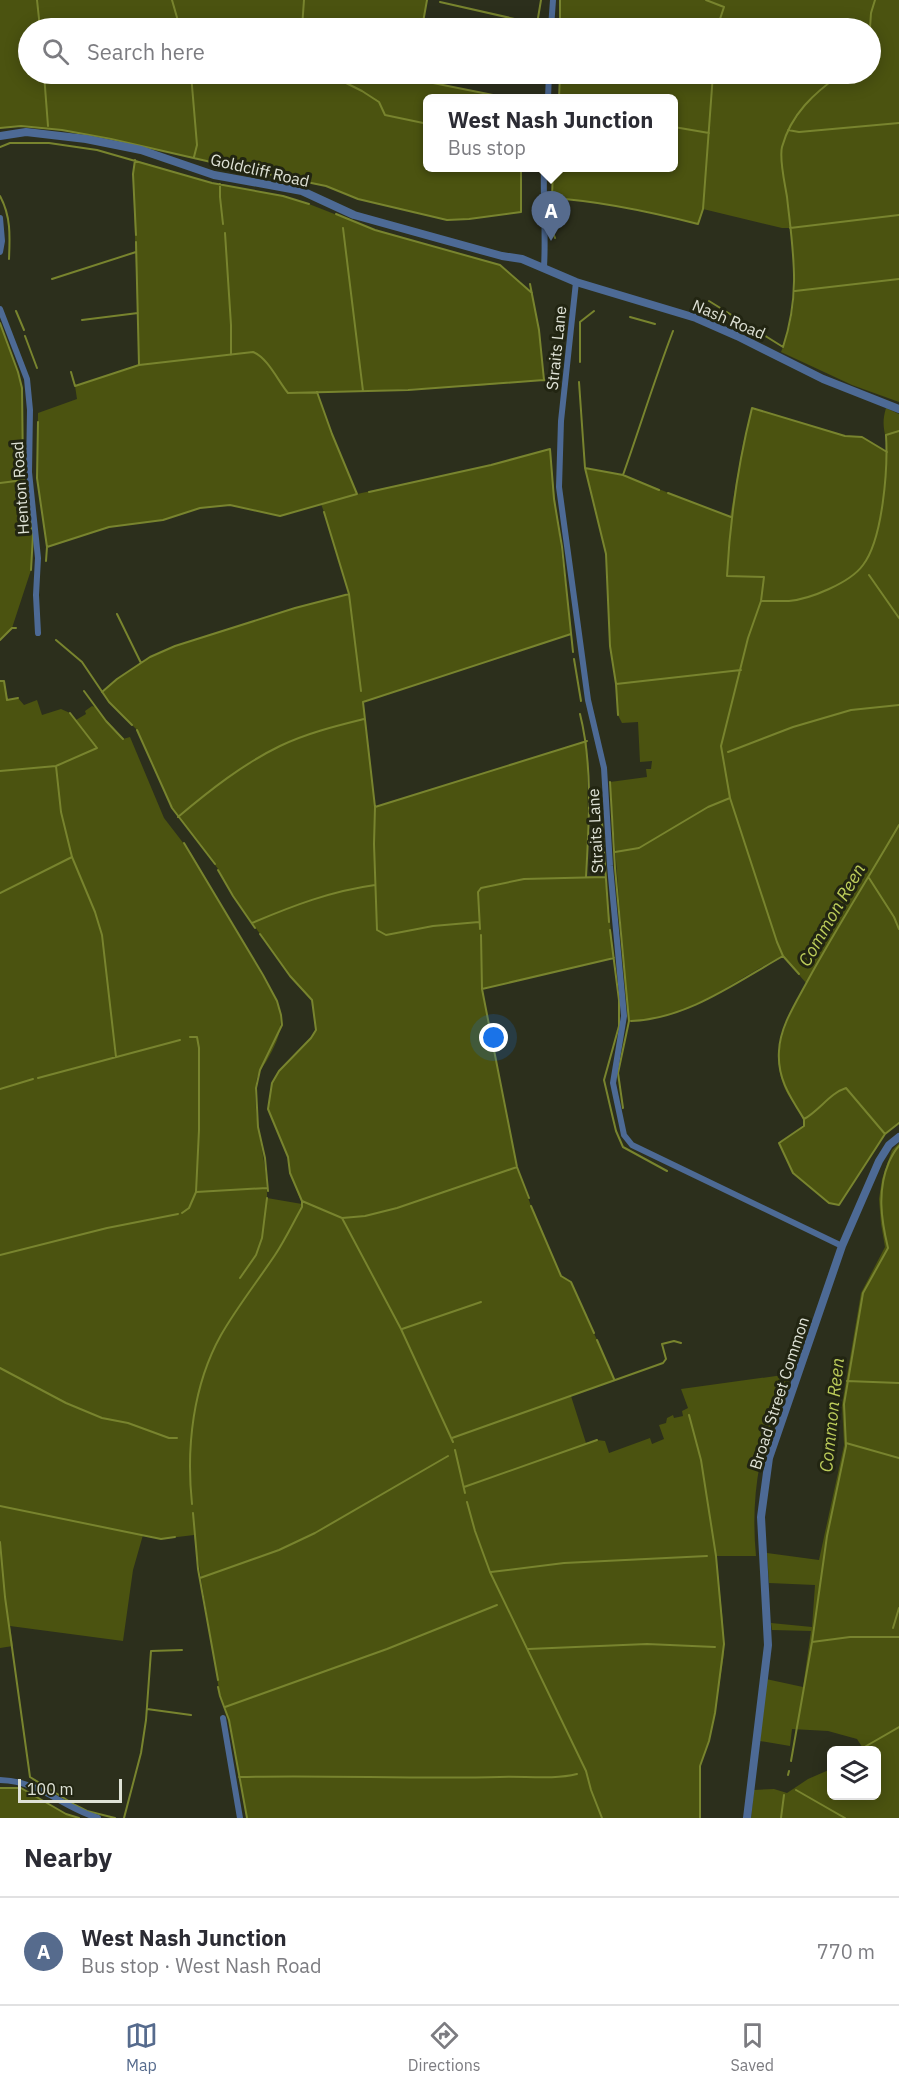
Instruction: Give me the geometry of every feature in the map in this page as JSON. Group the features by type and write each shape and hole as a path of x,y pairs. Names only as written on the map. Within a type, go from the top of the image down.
{"street":[{"path":"552,18 553,0"},
{"name":"Goldcliff Road","path":"0,136 26,132 86,139 141,150 214,175 302,191 354,215 544,267"},
{"path":"544,172 546,235 544,267"},
{"path":"0,218 2,241 0,252"},
{"name":"Nash Road","path":"544,267 576,282 696,318 823,379 899,409"},
{"name":"Straits Lane","path":"576,282 561,421 559,487 588,700 604,768 610,866 624,1016 613,1083 624,1135 632,1145 842,1246"},
{"name":"Henton Road","path":"0,309 27,379 30,410 29,472 38,558 36,595 38,633"},
{"name":"Broad Street Common","path":"747,1818 768,1645 761,1516 764,1482 777,1431 842,1246 879,1161 889,1145 899,1137"},
{"path":"224,1718 240,1818"},
{"path":"0,1780 33,1785 76,1810 98,1818"}],"green space":[{"path":"0,0 427,0 424,18 18,18 18,84 438,84 488,94 423,94 423,172 521,172 521,212 447,220 358,199 326,186 111,139 62,130 21,126 0,128"},
{"path":"560,0 899,0 899,402 852,385 781,352 791,322 793,306 795,275 790,228 703,209 698,224 626,208 552,198 553,172 678,172 678,94 559,94 560,84 881,84 881,18 560,18"},
{"path":"135,160 212,183 283,196 375,230 500,265 532,293 539,330 544,380 476,386 317,393 357,494 491,465 550,449 571,634 363,702 375,807 587,741 586,876 605,877 614,958 482,989 517,1167 561,1276 571,1282 615,1380 571,1396 586,1443 597,1440 605,1441 609,1453 650,1438 652,1444 664,1439 659,1425 666,1423 667,1418 673,1415 674,1418 683,1416 682,1411 688,1408 681,1389 788,1376 789,1380 760,1463 756,1486 756,1556 716,1556 724,1654 709,1741 700,1766 700,1818 247,1818 229,1720 220,1696 194,1535 161,1539 143,1535 133,1570 123,1641 10,1626 13,1646 0,1648 0,681 4,681 8,700 18,698 24,705 37,700 42,715 61,709 70,713 76,720 86,714 85,711 92,706 123,739 130,737 164,818 191,853 277,1001 280,1018 279,1032 257,1077 256,1112 267,1183 267,1198 302,1204 290,1173 288,1157 268,1109 272,1083 279,1071 316,1030 312,1000 290,976 233,896 218,869 172,808 137,730 102,692 150,657 175,646 295,608 349,594 321,504 280,516 230,505 200,508 163,520 109,527 47,547 37,478 38,413 77,399 75,386 139,365 133,174"},
{"path":"0,323 22,388 23,472 33,535 31,570 12,628 0,640"},
{"path":"752,408 845,436 862,437 887,452 884,426 886,408 899,414 899,1123 885,1134 839,1205 829,1203 793,1173 779,1143 804,1126 799,1111 785,1089 780,1075 779,1061 787,1021 806,983 783,956 710,997 672,1014 629,1021 627,1003 610,782 647,777 646,769 651,769 652,761 640,762 638,722 622,723 618,715 610,646 606,554 585,468 623,475 730,517"},
{"path":"899,1143 899,1818 751,1818 754,1790 774,1789 787,1793 808,1779 827,1771 827,1800 881,1800 881,1746 861,1746 857,1739 828,1731 792,1729 790,1746 760,1741 766,1679 803,1687 811,1631 772,1630 771,1623 812,1627 815,1585 769,1583 767,1553 819,1560 844,1445 842,1405 861,1293 885,1247 879,1199 882,1179 892,1150"},
{"path":"0,1788 21,1788 66,1814 79,1818 0,1818"}],"waterway":[{"path":"37,0 39,18"},
{"path":"172,0 177,18"},
{"path":"303,18 304,0"},
{"path":"424,18 427,0"},
{"path":"538,18 541,0"},
{"path":"560,0 560,18"},
{"path":"706,0 724,7 720,18"},
{"path":"871,18 875,0"},
{"path":"440,2 511,18"},
{"path":"45,84 48,126"},
{"path":"192,84 197,145 194,157"},
{"path":"348,84 379,102 385,115 423,123"},
{"path":"438,84 488,94"},
{"path":"559,94 560,84"},
{"path":"552,198 626,208 698,224 703,209 712,84"},
{"path":"709,301 783,347 792,309 794,272 781,152 791,124 805,105 828,84"},
{"path":"788,130 799,132 899,123"},
{"path":"0,128 21,126 62,130 111,139 326,186 358,199 447,220 521,212 521,172"},
{"path":"678,128 709,133"},
{"path":"0,147 10,143 49,143 97,150 212,183 283,196 309,204"},
{"path":"135,160 133,174 136,235"},
{"path":"553,172 551,227 555,238"},
{"path":"220,184 223,224"},
{"path":"0,196 8,219 9,259"},
{"path":"336,214 375,230 500,265 532,293"},
{"path":"790,228 899,215"},
{"path":"343,228 363,391"},
{"path":"225,233 231,355"},
{"path":"136,242 139,365"},
{"path":"52,279 136,252"},
{"path":"795,291 899,279"},
{"path":"530,284 539,330 544,380"},
{"path":"16,311 24,330"},
{"path":"580,362 580,322 594,311"},
{"path":"82,320 138,313"},
{"path":"630,317 655,324"},
{"path":"0,323 22,388 23,472 33,535 31,570"},
{"path":"623,475 673,331"},
{"path":"25,336 37,368"},
{"path":"71,372 75,386 139,365 253,352 268,364 288,393 408,390 544,380 551,383 555,390"},
{"path":"579,382 585,468 606,554 610,646 618,715"},
{"path":"47,547 109,527 163,520 200,508 230,505 280,516 357,494 317,392"},
{"path":"799,974 783,956 777,942 730,798 721,746 748,638 761,601 764,577 727,576 739,471 752,408 845,436 862,437 887,452"},
{"path":"38,422 37,478 47,547 46,561"},
{"path":"761,601 798,600 818,593 849,578 863,565 870,553 880,521 885,484 886,435 899,431"},
{"path":"369,492 491,465 550,449 573,652"},
{"path":"585,468 623,475 659,490"},
{"path":"0,483 24,480"},
{"path":"668,493 731,517"},
{"path":"324,512 349,594 361,691"},
{"path":"869,575 899,618"},
{"path":"102,692 150,657 175,646 295,608 349,594"},
{"path":"117,614 141,663"},
{"path":"0,640 12,628 16,628"},
{"path":"479,922 433,926 386,935 377,930 375,807 363,702 571,634"},
{"path":"56,640 82,662 109,702 132,725"},
{"path":"574,659 581,701"},
{"path":"616,684 741,670"},
{"path":"0,681 4,681 7,700 18,698"},
{"path":"84,691 106,721 123,739"},
{"path":"728,752 793,727 851,710 899,705"},
{"path":"0,771 56,766 97,748 70,713"},
{"path":"580,714 588,774 586,877"},
{"path":"178,817 227,778 266,753 290,741 364,719"},
{"path":"137,730 172,808 215,864"},
{"path":"375,807 587,741"},
{"path":"56,766 61,812 72,857 102,935 116,1057"},
{"path":"610,782 615,868 629,1021 618,1073 623,1108"},
{"path":"615,852 639,848 708,807 730,798"},
{"path":"601,809 609,922"},
{"name":"Common Reen","path":"804,1119 782,1079 779,1061 782,1032 819,960 899,825"},
{"path":"184,843 263,975 277,1001 281,1015 282,1025 260,1070 256,1088 258,1127 265,1158 268,1191"},
{"path":"0,893 72,857"},
{"path":"218,870 255,928"},
{"path":"480,929 478,892 481,888 524,879 605,877"},
{"path":"869,878 899,929"},
{"path":"252,923 312,900 375,885"},
{"path":"610,930 619,1000 619,1026 604,1080 611,1110 623,1147 667,1171"},
{"path":"260,934 290,976 312,1000 316,1030 279,1071 272,1083 268,1109 288,1157 290,1173 302,1201 342,1218 365,1216 397,1208 517,1167"},
{"path":"481,935 482,989 517,1167 529,1198"},
{"path":"631,1021 652,1019 691,1007 729,988 783,956"},
{"path":"482,989 614,958"},
{"path":"182,1213 189,1208 196,1192 199,1130 199,1048 197,1037 190,1037"},
{"path":"38,1078 180,1040"},
{"path":"0,1089 33,1079"},
{"path":"804,1119 840,1090 846,1088 885,1134"},
{"path":"804,1119 804,1126 779,1143 793,1173 829,1203 839,1205 885,1134 899,1123"},
{"name":"Common Reen","path":"791,1761 812,1642 827,1536 846,1446 844,1404 863,1293 888,1248 882,1215 883,1183 889,1162 899,1146"},
{"path":"196,1192 267,1188"},
{"path":"240,1278 256,1255 262,1238 267,1198"},
{"path":"192,1504 191,1439 198,1395 211,1354 240,1305 279,1249 302,1207 302,1201"},
{"path":"531,1206 561,1276 571,1282 594,1333"},
{"path":"0,1255 107,1228 178,1214"},
{"path":"342,1218 401,1329 453,1442"},
{"path":"402,1329 481,1302"},
{"path":"597,1340 614,1379"},
{"path":"452,1438 663,1363 666,1359 662,1344 674,1341 681,1343"},
{"path":"0,1368 66,1403 102,1418 128,1423 169,1438 177,1438"},
{"path":"847,1381 899,1383"},
{"path":"689,1415 701,1460 716,1556 724,1644 715,1713 709,1741 700,1766 700,1818"},
{"path":"464,1487 597,1440"},
{"path":"846,1443 899,1458"},
{"path":"455,1450 465,1493"},
{"path":"200,1578 279,1550 315,1533 448,1456"},
{"path":"467,1502 490,1572 586,1771 602,1818"},
{"path":"0,1506 161,1539 175,1537"},
{"path":"193,1513 198,1569 218,1680"},
{"path":"0,1542 5,1597 30,1777 87,1811 115,1818"},
{"path":"491,1572 564,1563 707,1556"},
{"path":"225,1707 387,1649 497,1605"},
{"path":"893,1628 899,1608"},
{"path":"812,1642 850,1637 899,1637"},
{"path":"528,1649 647,1644 715,1647"},
{"path":"124,1818 141,1753 151,1651 182,1650"},
{"path":"218,1687 229,1720 247,1818"},
{"path":"147,1709 191,1715"},
{"path":"866,1746 899,1727"},
{"path":"788,1775 789,1771"},
{"path":"239,1777 549,1777 577,1774"},
{"path":"0,1788 21,1788 66,1814 79,1818"},
{"path":"796,1790 845,1818"},
{"name":"Common Reen","path":"781,1818 784,1795"}],"place":[{"name":"West Nash Junction","path":"551,241"}]}
